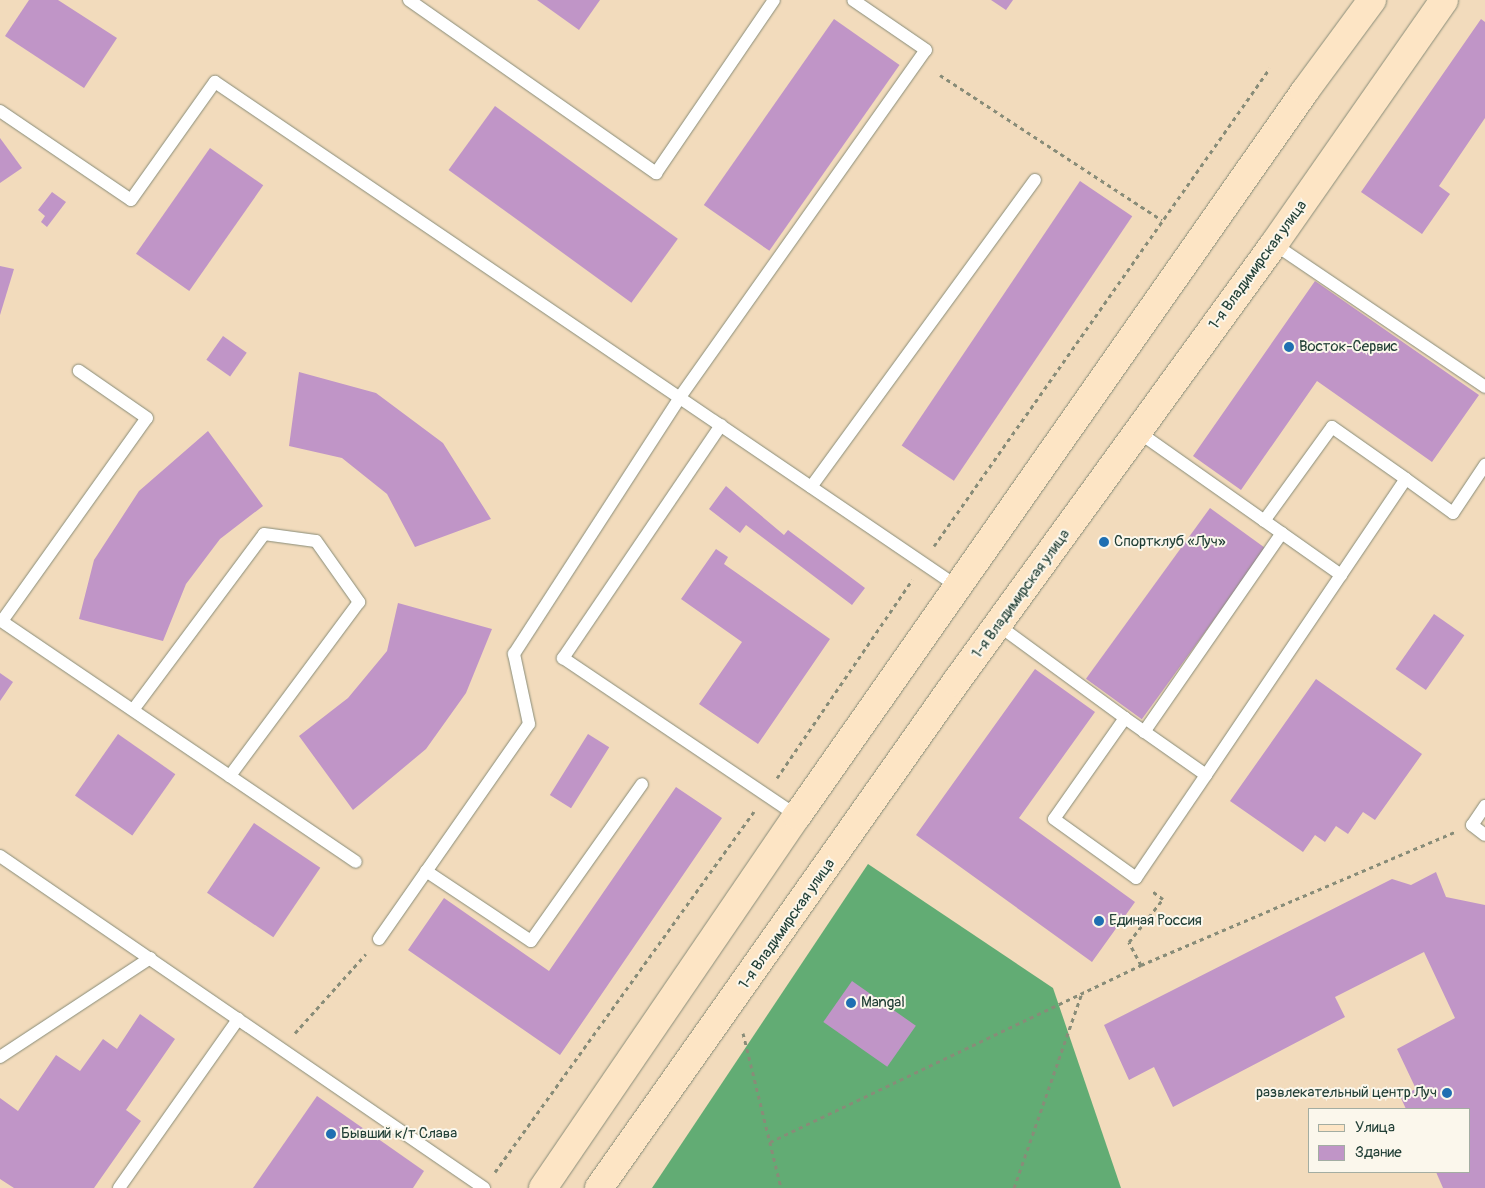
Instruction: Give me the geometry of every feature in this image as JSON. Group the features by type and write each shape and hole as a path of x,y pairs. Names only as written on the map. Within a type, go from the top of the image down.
{"main road":[{"path":"542,1188 797,816 1305,90 1372,0"},
{"name":"1-я Владимирская улица","path":"599,1188 998,625 1274,244 1444,0"}],"lane":[{"path":"409,0 656,173 774,0"},
{"path":"379,940 529,724 514,654 680,397 926,50 853,0"},
{"path":"0,111 131,200 215,82 958,587"},
{"path":"811,487 1035,180"},
{"path":"1274,244 1485,387"},
{"path":"79,371 147,418 1,620 356,862"},
{"path":"721,425 563,658 797,816"},
{"path":"1264,521 1332,427 1452,513 1485,465"},
{"path":"1137,431 1341,575"},
{"path":"1125,718 1054,819 1136,878 1406,479"},
{"path":"1144,732 1282,533"},
{"path":"133,710 264,534 316,540 359,602 230,776"},
{"path":"998,625 1206,775"},
{"path":"426,871 531,941 642,784"},
{"path":"1485,806 1472,825 1485,835"},
{"path":"0,856 484,1188"},
{"path":"0,1057 150,958"},
{"path":"119,1188 238,1019"}],"path":[{"path":"484,1188 766,794 922,563 1270,68"},
{"path":"940,75 1162,220"},
{"path":"770,1142 1141,965 1472,825"},
{"path":"1141,965 1129,942 1163,899"},
{"path":"281,1048 379,940"},
{"path":"1014,1188 1082,993"},
{"path":"741,1025 781,1188"}],"green space":[{"path":"868,864 1053,988 1121,1188 652,1188"}],"building":[{"path":"29,0 58,0 117,38 84,88 5,36"},
{"path":"537,0 600,0 579,30"},
{"path":"991,0 1013,0 1006,10"},
{"path":"834,19 900,65 769,251 704,205"},
{"path":"1481,19 1485,22 1485,118 1439,186 1450,194 1422,234 1361,192"},
{"path":"495,106 678,239 631,303 449,170"},
{"path":"0,138 22,168 0,183"},
{"path":"210,148 263,185 189,291 136,254"},
{"path":"1080,181 1132,216 954,481 902,445"},
{"path":"52,192 66,202 47,227 41,222 45,216 38,210"},
{"path":"0,266 14,269 0,315"},
{"path":"1315,281 1479,395 1432,462 1317,381 1241,490 1193,456"},
{"path":"223,336 247,353 230,376 206,360"},
{"path":"299,372 376,393 443,443 491,519 415,547 387,494 342,458 289,446"},
{"path":"208,431 263,506 220,539 186,584 163,641 79,619 94,560 139,491"},
{"path":"726,486 784,535 788,530 865,588 852,605 746,525 740,533 709,509"},
{"path":"1210,508 1266,549 1142,719 1086,679"},
{"path":"716,549 728,557 724,564 830,639 758,744 699,704 742,642 681,599"},
{"path":"398,603 492,629 466,693 426,749 353,810 299,736 348,698 387,651"},
{"path":"1434,614 1464,635 1426,690 1396,669"},
{"path":"1035,669 1095,712 1019,818 1135,902 1092,962 916,835"},
{"path":"0,673 13,682 0,701"},
{"path":"1316,679 1422,754 1375,820 1363,812 1348,834 1336,826 1325,842 1315,835 1303,852 1230,801"},
{"path":"118,734 175,774 132,836 75,795"},
{"path":"588,734 609,747 571,808 550,795"},
{"path":"676,787 722,818 560,1055 408,950 444,898 549,971"},
{"path":"254,823 320,868 273,937 207,893"},
{"path":"1436,872 1446,897 1485,905 1485,1188 1443,1188 1436,1173 1470,1173 1470,1108 1406,1108 1400,1096 1416,1089 1397,1049 1455,1018 1424,952 1335,997 1345,1017 1173,1107 1154,1067 1129,1080 1104,1025 1392,879 1411,885"},
{"path":"852,981 916,1026 887,1067 823,1022"},
{"path":"140,1014 175,1039 126,1110 141,1121 94,1188 14,1188 0,1179 0,1098 18,1111 56,1055 80,1071 103,1039 117,1049"},
{"name":"Бывший к/т Слава","path":"317,1096 424,1171 413,1188 253,1188"}],"place":[{"name":"Восток-Сервис","path":"1289,347"},
{"name":"Спортклуб «Луч»","path":"1104,542"},
{"name":"Единая Россия","path":"1099,921"},
{"name":"Mangal","path":"851,1003"},
{"name":"развлекательный центр Луч","path":"1447,1093"},
{"name":"Бывший к/т Слава","path":"331,1134"}]}
